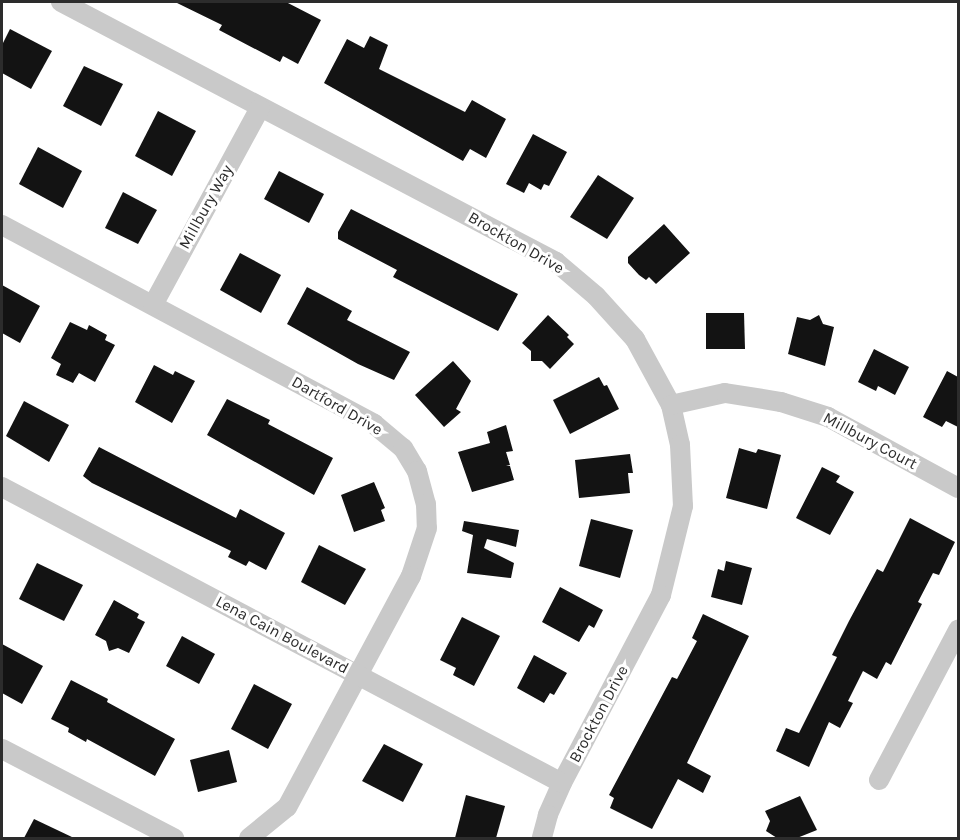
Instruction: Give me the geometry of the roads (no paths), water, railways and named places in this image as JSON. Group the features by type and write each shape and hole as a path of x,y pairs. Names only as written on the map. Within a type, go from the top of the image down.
{"street":[{"name":"Brockton Drive","path":"61,2 556,262 596,296 635,339 672,405 680,445 683,506 661,596 562,783 548,815 542,838"},
{"name":"Millbury Way","path":"153,305 260,108"},
{"name":"Dartford Drive","path":"2,225 374,424 403,448 417,471 426,504 427,528 420,556 359,675 287,807 249,838"},
{"name":"Millbury Court","path":"672,405 725,393 782,402 828,417 958,488"},
{"name":"Lena Cain Boulevard","path":"2,487 562,783"},
{"path":"879,780 958,630"},
{"path":"2,749 174,838"}]}
